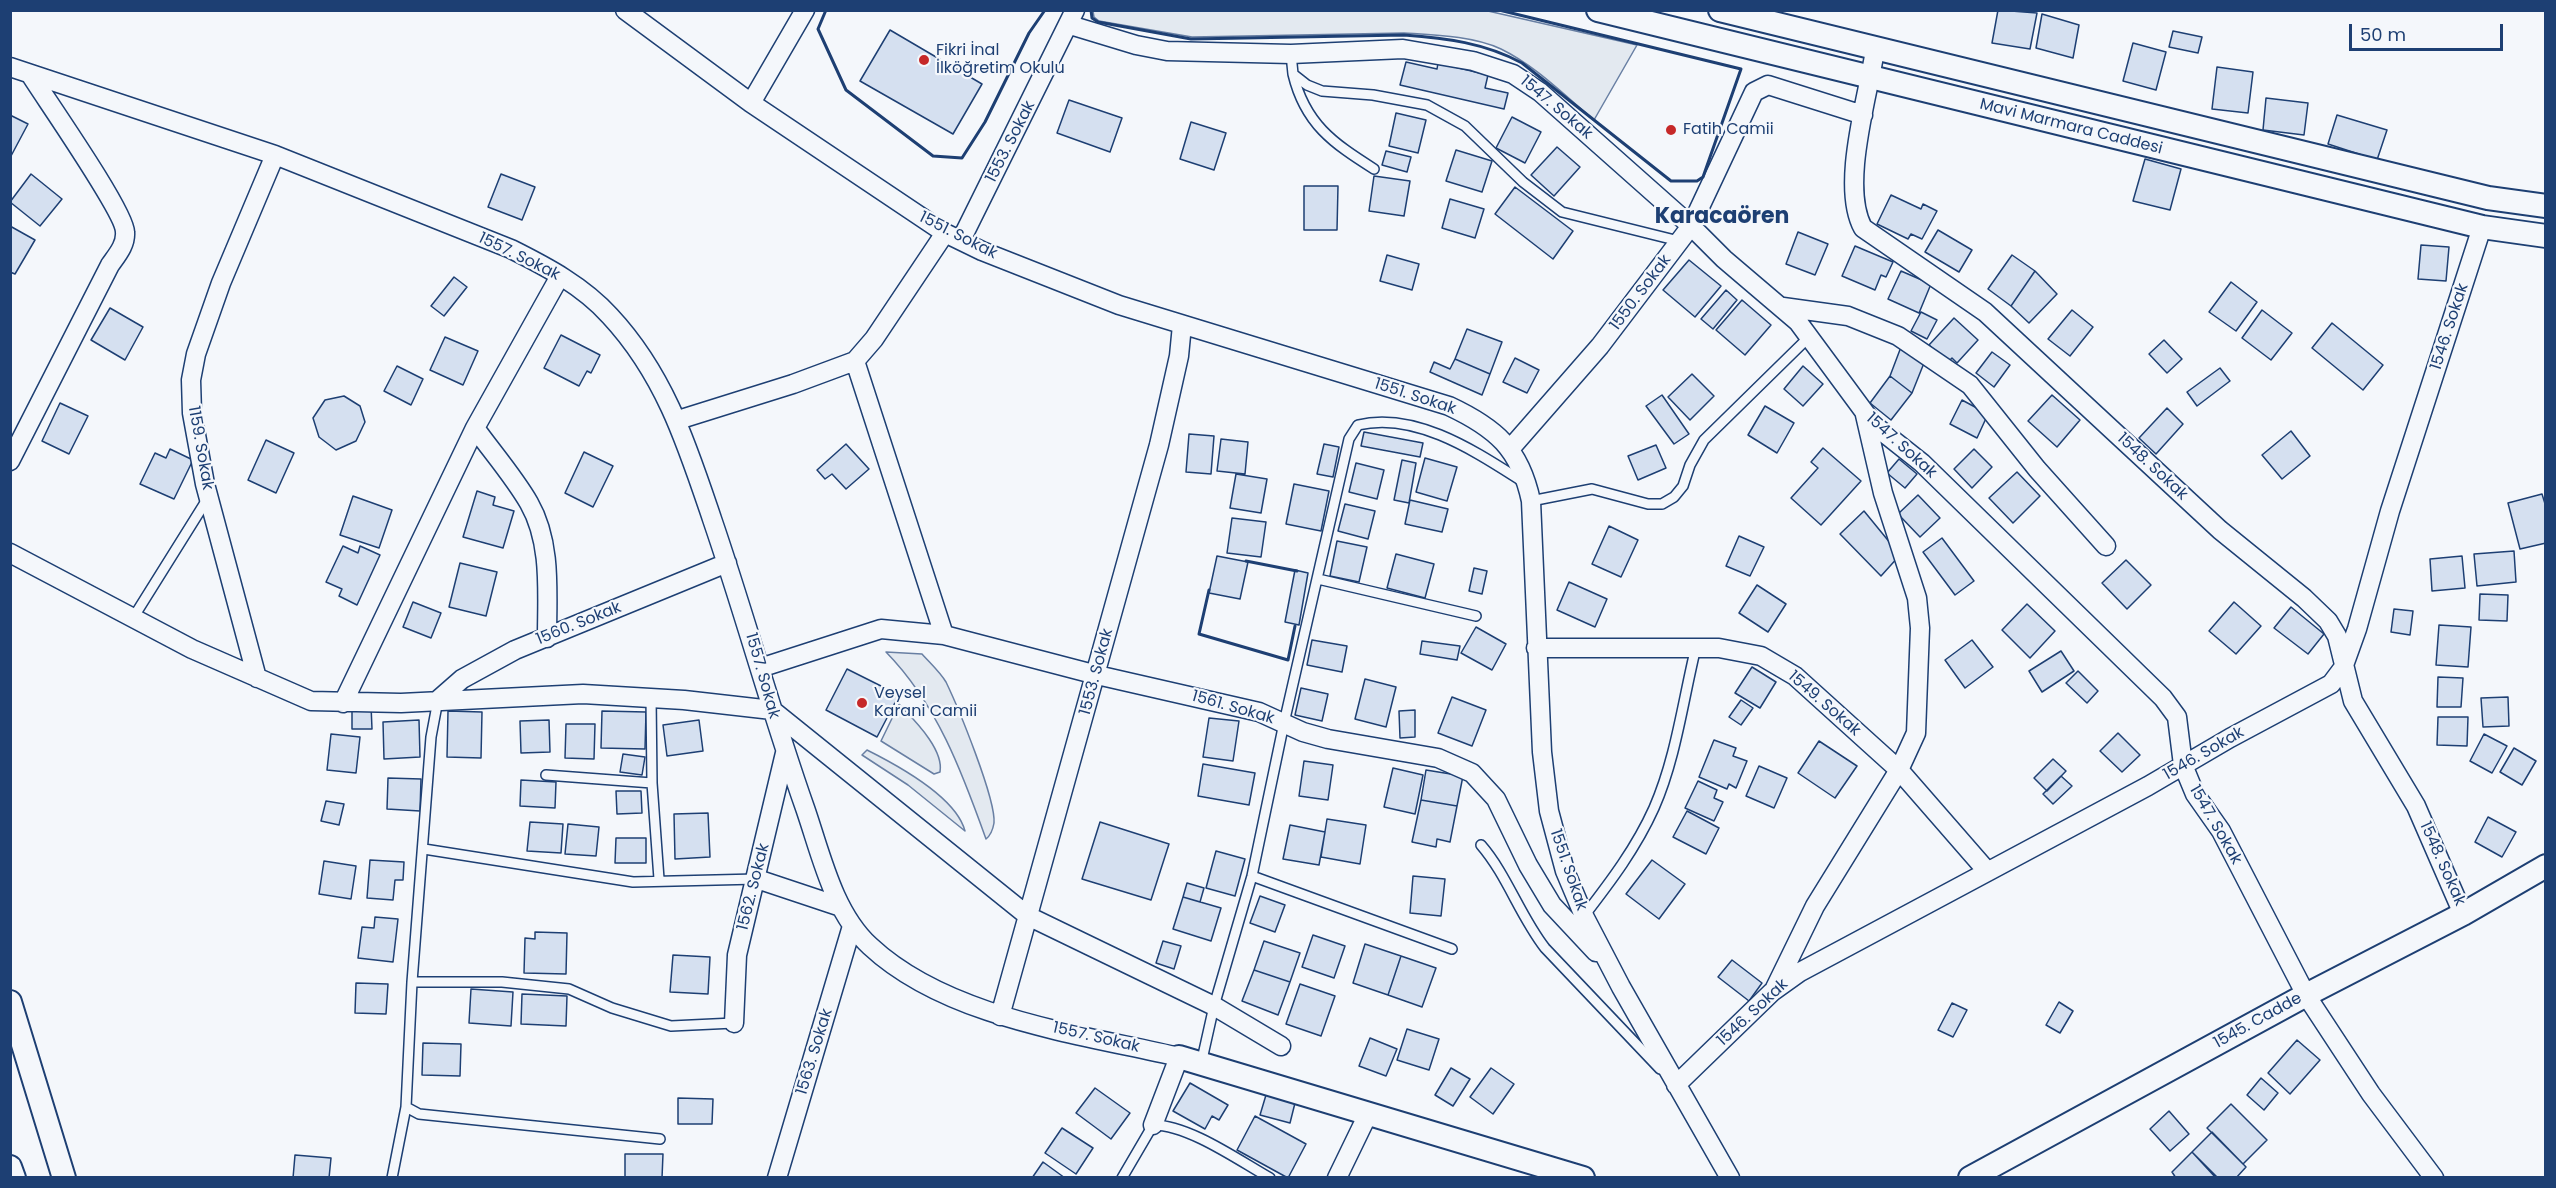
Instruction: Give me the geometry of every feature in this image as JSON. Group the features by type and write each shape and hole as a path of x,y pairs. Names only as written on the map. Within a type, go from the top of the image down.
{"street":[{"name":"1551. Sokak","path":"625,10 751,103 953,237 1119,305 1449,406 1481,421 1510,449 1529,493 1536,648 1549,811 1565,871 1584,916 1610,965 1730,1178"},
{"path":"751,103 805,10"},
{"name":"Mavi Marmara Caddesi","path":"1598,10 1871,79 2482,227 2546,236"},
{"path":"1720,10 1875,50 2488,198 2546,206"},
{"name":"1547. Sokak","path":"1072,18 1136,45 1167,51 1291,54 1403,49 1433,52 1501,68 1540,92 1691,226 1731,266 1783,307 1810,336 1864,414 1922,463 2163,698 2177,717 2183,765 2195,794 2221,831 2306,994 2371,1094 2434,1178"},
{"name":"1553. Sokak","path":"678,420 793,384 855,361 953,237 1072,18"},
{"name":"1548. Sokak","path":"1875,50 1853,188 1857,217 1863,228 1985,312 2220,530 2304,598 2328,621 2337,636 2343,668 2353,700 2416,806 2463,914"},
{"name":"1557. Sokak","path":"10,67 274,155 511,249 588,294 610,316 650,368 678,420 727,563 785,751 841,907 852,926 870,946 892,963 940,992 1000,1016 1179,1057 1584,1178"},
{"path":"10,461 110,265 124,243 126,229 103,187 30,74"},
{"name":"1550. Sokak","path":"1510,449 1600,346 1691,226 1747,103 1761,88 1768,85 1863,115"},
{"name":"1159. Sokak","path":"256,678 209,497 192,413 191,380 196,354 221,283 274,155"},
{"name":"1546. Sokak","path":"1676,1085 1772,992 1800,972 2331,684 2343,668 2390,511 2482,227"},
{"path":"343,703 475,428 560,276"},
{"path":"1783,307 1848,316 1898,336 1970,385 2037,469 2106,546"},
{"name":"1553. Sokak","path":"1000,1016 1097,675 1162,434 1179,356 1182,325"},
{"path":"855,361 945,635"},
{"path":"1772,992 1815,906 1899,770 1916,733 1920,628 1917,598 1883,493 1864,414"},
{"path":"475,428 530,504 544,545 548,579 547,638"},
{"path":"10,554 256,678 299,698 325,704 583,694 651,697 772,710 1028,916 1214,1006 1281,1046"},
{"name":"1560. Sokak","path":"438,700 462,679 482,667 727,563"},
{"name":"1561. Sokak","path":"760,668 881,629 945,635 1097,675 1259,712 1328,739 1438,758 1472,773 1496,799 1528,865 1552,905 1610,965"},
{"name":"1549. Sokak","path":"1536,648 1696,647 1742,651 1778,664 1899,770 1987,871"},
{"name":"1562. Sokak","path":"734,1023 737,955 757,879 785,751"},
{"name":"1545. Cadde","path":"1970,1178 2306,994 2463,914 2546,866"},
{"path":"757,879 841,907"},
{"name":"1563. Sokak","path":"777,1178 852,926"},
{"path":"10,1002 64,1178"},
{"path":"1153,1125 1179,1057"},
{"path":"1337,1178 1368,1114"},
{"path":"10,1167 14,1178"}],"lane":[{"path":"1291,54 1293,74 1307,112 1322,132 1374,169"},
{"path":"1293,74 1307,85 1322,91 1373,95 1427,105 1465,126 1523,182 1562,212 1680,241"},
{"path":"1201,1064 1214,1006 1252,876 1284,723 1349,439 1358,425 1371,422 1420,428 1472,451 1529,493 1592,489 1648,504 1662,504 1674,497 1683,486 1690,465 1704,440 1810,336"},
{"path":"133,618 209,497"},
{"path":"1318,579 1476,616"},
{"path":"1584,916 1623,866 1654,808 1667,773 1696,647"},
{"path":"651,697 652,783 659,879"},
{"path":"392,1178 406,1107 412,982 431,737 438,700"},
{"path":"546,775 652,783"},
{"path":"1480,845 1490,856 1531,930 1545,948 1676,1085"},
{"path":"424,849 633,882 659,879 757,879"},
{"path":"1252,876 1452,949"},
{"path":"412,982 502,982 569,989 612,1008 671,1026 734,1023"},
{"path":"406,1107 419,1114 660,1139"},
{"path":"1122,1178 1153,1125 1167,1125 1176,1129 1211,1145 1270,1178"}],"shaded area":[{"path":"1093,11 1488,11 1637,45 1594,120 1526,64 1501,49 1478,41 1404,33 1192,37 1099,21 1094,17"},
{"path":"886,652 922,654 946,682 967,731 989,794 994,823 986,839 957,764 934,716 904,672"},
{"path":"899,704 927,735 937,754 940,772 934,774 881,741"},
{"path":"867,750 909,773 938,794 959,818 965,831 908,785 862,755"}],"building":[{"path":"1998,10 2037,13 2030,49 1992,43"},
{"path":"2042,14 2079,25 2073,58 2036,48"},
{"path":"890,30 982,84 953,134 860,81"},
{"path":"2173,31 2202,37 2198,53 2169,47"},
{"path":"2133,43 2166,52 2156,90 2123,81"},
{"path":"1406,62 1437,69 1438,63 1488,75 1485,88 1508,93 1504,109 1400,85"},
{"path":"2217,67 2253,72 2248,113 2212,109"},
{"path":"2266,98 2308,103 2304,135 2263,130"},
{"path":"1069,100 1122,118 1110,152 1057,133"},
{"path":"1396,113 1426,120 1418,153 1389,146"},
{"path":"10,115 28,124 11,156 10,156"},
{"path":"2337,115 2387,130 2377,160 2328,144"},
{"path":"1512,117 1541,132 1525,163 1496,148"},
{"path":"1191,122 1226,133 1214,170 1180,159"},
{"path":"1557,147 1580,167 1554,196 1531,175"},
{"path":"1456,150 1492,161 1482,192 1446,181"},
{"path":"1386,151 1411,157 1407,172 1382,165"},
{"path":"2145,159 2181,169 2170,210 2133,201"},
{"path":"31,174 62,199 40,226 10,202"},
{"path":"501,174 535,187 522,220 488,207"},
{"path":"1374,176 1410,181 1404,216 1369,211"},
{"path":"1304,186 1338,186 1337,230 1304,230"},
{"path":"1515,187 1573,231 1553,259 1495,214"},
{"path":"1891,195 1921,209 1923,204 1937,211 1922,239 1911,234 1908,239 1877,224"},
{"path":"1450,199 1484,209 1475,238 1442,228"},
{"path":"10,226 35,240 15,274 10,272"},
{"path":"1938,230 1972,250 1959,272 1925,252"},
{"path":"1798,232 1828,244 1815,275 1786,264"},
{"path":"2421,245 2449,247 2446,281 2418,279"},
{"path":"1855,246 1893,262 1886,277 1881,275 1875,290 1842,276"},
{"path":"1387,255 1419,264 1412,290 1380,281"},
{"path":"2012,255 2035,271 2011,306 1988,289"},
{"path":"1689,260 1721,286 1695,317 1663,290"},
{"path":"1901,271 1931,284 1919,313 1888,299"},
{"path":"2035,271 2057,294 2029,323 2011,306"},
{"path":"454,277 467,287 444,316 431,306"},
{"path":"2231,282 2257,302 2236,331 2209,312"},
{"path":"1726,290 1737,300 1713,329 1701,319"},
{"path":"1742,300 1771,325 1745,355 1716,330"},
{"path":"110,308 143,327 125,360 91,340"},
{"path":"2072,310 2093,327 2070,356 2048,339"},
{"path":"2262,310 2292,333 2271,360 2242,338"},
{"path":"1921,312 1937,320 1927,339 1911,331"},
{"path":"1954,318 1978,340 1957,363 1952,358 1948,362 1929,345"},
{"path":"2332,323 2383,365 2363,390 2312,348"},
{"path":"1467,329 1502,342 1490,374 1455,359"},
{"path":"561,335 600,355 591,373 587,371 579,386 544,368"},
{"path":"445,337 478,351 463,385 430,370"},
{"path":"2164,340 2182,359 2167,373 2149,354"},
{"path":"1901,347 1926,358 1912,393 1890,376"},
{"path":"1992,352 2010,365 1994,387 1976,373"},
{"path":"1515,358 1539,370 1527,393 1503,382"},
{"path":"1455,359 1490,374 1482,395 1430,372 1434,362 1450,369"},
{"path":"397,366 423,379 411,405 384,391"},
{"path":"1803,366 1823,384 1803,406 1784,389"},
{"path":"2220,368 2230,381 2197,406 2187,392"},
{"path":"1692,374 1714,396 1690,420 1668,397"},
{"path":"1890,376 1912,393 1891,420 1870,403"},
{"path":"1662,395 1689,434 1674,444 1646,406"},
{"path":"2052,395 2080,420 2057,447 2028,421"},
{"path":"344,396 360,406 365,422 356,441 336,450 319,437 313,418 325,400"},
{"path":"1962,400 1988,414 1977,438 1950,424"},
{"path":"60,403 88,416 69,454 42,441"},
{"path":"1765,406 1794,423 1777,453 1748,435"},
{"path":"2167,408 2183,424 2156,454 2139,438"},
{"path":"2291,431 2310,456 2282,479 2262,455"},
{"path":"1364,432 1423,443 1420,457 1361,446"},
{"path":"1189,434 1214,436 1211,474 1186,472"},
{"path":"1221,439 1248,442 1245,474 1217,471"},
{"path":"266,440 294,453 276,493 248,480"},
{"path":"846,444 869,469 846,489 832,474 825,479 817,470"},
{"path":"1324,444 1339,447 1333,477 1317,474"},
{"path":"1656,445 1666,468 1638,480 1628,456"},
{"path":"1823,448 1861,481 1821,525 1791,498 1818,468 1811,462"},
{"path":"170,449 193,460 174,499 140,484 155,453 166,458"},
{"path":"1974,449 1992,467 1972,488 1954,469"},
{"path":"584,452 613,466 593,507 565,493"},
{"path":"1425,458 1457,467 1447,501 1416,492"},
{"path":"1899,459 1917,474 1905,488 1887,473"},
{"path":"1402,460 1416,463 1409,503 1394,500"},
{"path":"1356,463 1384,470 1377,499 1349,492"},
{"path":"2017,472 2040,496 2013,523 1989,498"},
{"path":"1236,474 1267,479 1261,513 1230,508"},
{"path":"1294,484 1329,491 1321,531 1286,524"},
{"path":"477,491 495,497 493,505 514,511 503,548 463,537"},
{"path":"2542,494 2546,507 2546,543 2520,549 2508,503"},
{"path":"1918,495 1940,518 1920,537 1898,514"},
{"path":"353,496 392,510 379,548 340,535"},
{"path":"1410,500 1448,509 1442,532 1405,524"},
{"path":"1345,504 1375,511 1368,539 1338,531"},
{"path":"1864,511 1900,555 1881,576 1840,534"},
{"path":"1232,518 1266,522 1261,557 1227,553"},
{"path":"1609,526 1638,540 1621,577 1592,564"},
{"path":"1739,536 1764,547 1750,576 1726,566"},
{"path":"1942,538 1974,581 1955,595 1923,552"},
{"path":"1337,541 1367,547 1359,582 1330,576"},
{"path":"343,546 358,553 360,546 380,555 357,605 339,596 342,589 326,582"},
{"path":"2514,551 2516,582 2477,586 2474,554"},
{"path":"1396,554 1434,564 1425,598 1387,588"},
{"path":"1217,556 1248,562 1240,599 1209,593"},
{"path":"2462,556 2465,588 2432,591 2430,559"},
{"path":"2126,560 2151,585 2127,609 2102,583"},
{"path":"460,563 497,572 486,616 449,607"},
{"path":"1474,568 1487,571 1482,594 1469,591"},
{"path":"1295,570 1308,573 1299,625 1285,622"},
{"path":"1569,582 1607,599 1595,627 1557,610"},
{"path":"1757,585 1786,604 1768,632 1739,613"},
{"path":"2480,594 2508,595 2507,621 2479,620"},
{"path":"413,602 441,613 431,638 403,627"},
{"path":"2234,602 2261,626 2236,654 2209,631"},
{"path":"2027,604 2055,631 2030,658 2002,630"},
{"path":"2291,607 2324,634 2308,654 2274,628"},
{"path":"2394,609 2413,611 2410,635 2391,632"},
{"path":"2439,625 2471,627 2468,667 2436,665"},
{"path":"1476,627 1506,644 1492,670 1461,653"},
{"path":"1312,640 1347,646 1342,672 1307,665"},
{"path":"1972,640 1993,667 1965,688 1945,660"},
{"path":"1422,641 1460,646 1457,660 1420,654"},
{"path":"2061,651 2074,671 2042,692 2029,671"},
{"path":"1752,667 1776,682 1760,708 1735,693"},
{"name":"Veysel Karani Camii","path":"847,669 899,695 877,737 826,710"},
{"path":"2078,671 2098,691 2087,703 2066,683"},
{"path":"2438,677 2463,678 2461,707 2437,707"},
{"path":"1365,679 1396,687 1386,727 1355,719"},
{"path":"1301,688 1328,694 1322,721 1295,715"},
{"path":"1452,697 1486,710 1472,746 1438,733"},
{"path":"2508,697 2509,726 2483,727 2481,698"},
{"path":"1741,700 1753,708 1741,725 1729,717"},
{"path":"371,705 372,729 352,729 352,706"},
{"path":"1415,710 1415,737 1400,738 1399,711"},
{"path":"448,711 482,712 481,758 447,757"},
{"path":"602,711 646,712 645,749 601,748"},
{"path":"2438,717 2468,717 2467,746 2437,745"},
{"path":"1209,718 1239,721 1233,761 1203,757"},
{"path":"419,720 420,757 384,759 383,722"},
{"path":"549,720 550,752 521,753 520,721"},
{"path":"699,720 703,751 667,756 663,725"},
{"path":"566,724 595,724 594,759 565,758"},
{"path":"2118,733 2140,755 2122,772 2100,751"},
{"path":"331,734 360,737 356,773 327,770"},
{"path":"2484,734 2507,746 2492,773 2470,761"},
{"path":"1714,740 1736,748 1733,756 1747,761 1736,788 1729,784 1727,789 1699,777"},
{"path":"1819,741 1857,766 1835,798 1798,773"},
{"path":"2514,748 2536,761 2522,785 2500,772"},
{"path":"623,754 645,757 642,775 620,772"},
{"path":"2053,759 2066,771 2047,791 2034,778"},
{"path":"1304,761 1333,765 1328,800 1299,796"},
{"path":"1203,764 1255,773 1249,805 1198,796"},
{"path":"1759,766 1787,778 1774,808 1746,796"},
{"path":"1393,768 1423,775 1415,814 1384,807"},
{"path":"1426,770 1463,776 1457,806 1421,800"},
{"path":"2061,776 2072,786 2053,804 2043,794"},
{"path":"388,778 421,779 420,811 387,809"},
{"path":"521,780 556,782 555,808 520,806"},
{"path":"1698,781 1717,790 1714,798 1723,802 1714,821 1685,808"},
{"path":"616,791 641,791 642,813 617,814"},
{"path":"1421,800 1457,806 1450,842 1437,839 1436,847 1412,842"},
{"path":"326,801 344,804 339,825 321,821"},
{"path":"1687,811 1719,828 1706,854 1673,837"},
{"path":"708,813 710,857 675,859 674,814"},
{"path":"2488,817 2516,832 2502,857 2475,842"},
{"path":"1327,819 1366,825 1360,864 1321,857"},
{"path":"530,822 563,824 561,853 527,851"},
{"path":"1100,822 1169,844 1151,900 1082,879"},
{"path":"568,824 599,827 596,856 565,854"},
{"path":"1290,825 1325,832 1319,865 1283,859"},
{"path":"616,838 646,838 646,863 615,863"},
{"path":"1216,851 1245,859 1235,896 1206,888"},
{"path":"370,860 404,862 403,880 395,880 393,900 367,898"},
{"path":"1652,860 1685,884 1659,919 1626,894"},
{"path":"324,861 356,866 351,899 319,894"},
{"path":"1413,876 1445,879 1441,916 1410,913"},
{"path":"1187,883 1204,888 1200,902 1183,897"},
{"path":"1260,896 1285,905 1275,932 1250,923"},
{"path":"1183,897 1221,908 1211,941 1173,929"},
{"path":"375,917 398,919 393,962 358,958 362,927 374,928"},
{"path":"535,932 567,933 566,974 524,973 525,938 535,939"},
{"path":"1313,935 1345,946 1334,978 1302,967"},
{"path":"1163,941 1181,946 1174,969 1156,963"},
{"path":"1264,941 1300,953 1290,982 1254,970"},
{"path":"1365,944 1401,956 1388,995 1353,983"},
{"path":"673,955 710,957 708,994 670,992"},
{"path":"1401,956 1436,968 1422,1007 1388,995"},
{"path":"1732,960 1762,983 1749,1001 1718,977"},
{"path":"1254,970 1290,982 1278,1015 1242,1001"},
{"path":"356,983 388,984 386,1014 355,1013"},
{"path":"1300,984 1335,996 1321,1036 1286,1024"},
{"path":"471,989 513,992 511,1026 469,1023"},
{"path":"522,994 567,996 566,1026 521,1024"},
{"path":"2059,1002 2073,1011 2060,1033 2046,1025"},
{"path":"1952,1003 1967,1010 1953,1037 1938,1030"},
{"path":"1407,1029 1439,1039 1429,1070 1397,1060"},
{"path":"1370,1038 1397,1049 1386,1076 1359,1066"},
{"path":"2297,1040 2320,1060 2290,1094 2268,1073"},
{"path":"423,1043 461,1044 460,1076 422,1075"},
{"path":"1451,1068 1470,1079 1453,1106 1435,1095"},
{"path":"1491,1068 1514,1084 1493,1114 1470,1097"},
{"path":"2261,1078 2278,1093 2264,1110 2247,1095"},
{"path":"1190,1083 1228,1105 1219,1120 1212,1116 1205,1129 1173,1111"},
{"path":"1095,1088 1130,1113 1111,1139 1076,1113"},
{"path":"1266,1095 1295,1103 1290,1123 1260,1115"},
{"path":"678,1098 713,1099 712,1124 678,1124"},
{"path":"2231,1104 2267,1140 2243,1164 2207,1128"},
{"path":"2169,1111 2189,1134 2170,1151 2150,1129"},
{"path":"1255,1116 1306,1144 1288,1178 1237,1150"},
{"path":"1062,1128 1093,1148 1076,1174 1045,1153"},
{"path":"2212,1132 2246,1167 2236,1178 2218,1178 2192,1152"},
{"path":"2192,1152 2216,1178 2176,1178 2172,1172"},
{"path":"625,1154 663,1154 662,1178 625,1178"},
{"path":"295,1155 331,1158 329,1178 293,1178"},
{"path":"1043,1162 1065,1178 1032,1178"}],"wall":[{"path":"826,10 818,29 846,90 933,156 962,158 985,122 1029,33 1045,10"},
{"path":"1091,10 1092,18 1098,22 1191,39 1404,35 1479,46 1522,63 1671,181 1697,181 1703,177 1741,69 1499,10"},
{"path":"1246,561 1297,571"},
{"path":"1209,590 1199,634 1288,660 1295,626"}],"place":[{"name":"Fikri İnal İlköğretim Okulu","path":"924,60"},
{"name":"Fatih Camii","path":"1671,130"},
{"name":"Veysel Karani Camii","path":"862,703"}],"district":[{"name":"Karacaören","path":"1722,217"}]}
